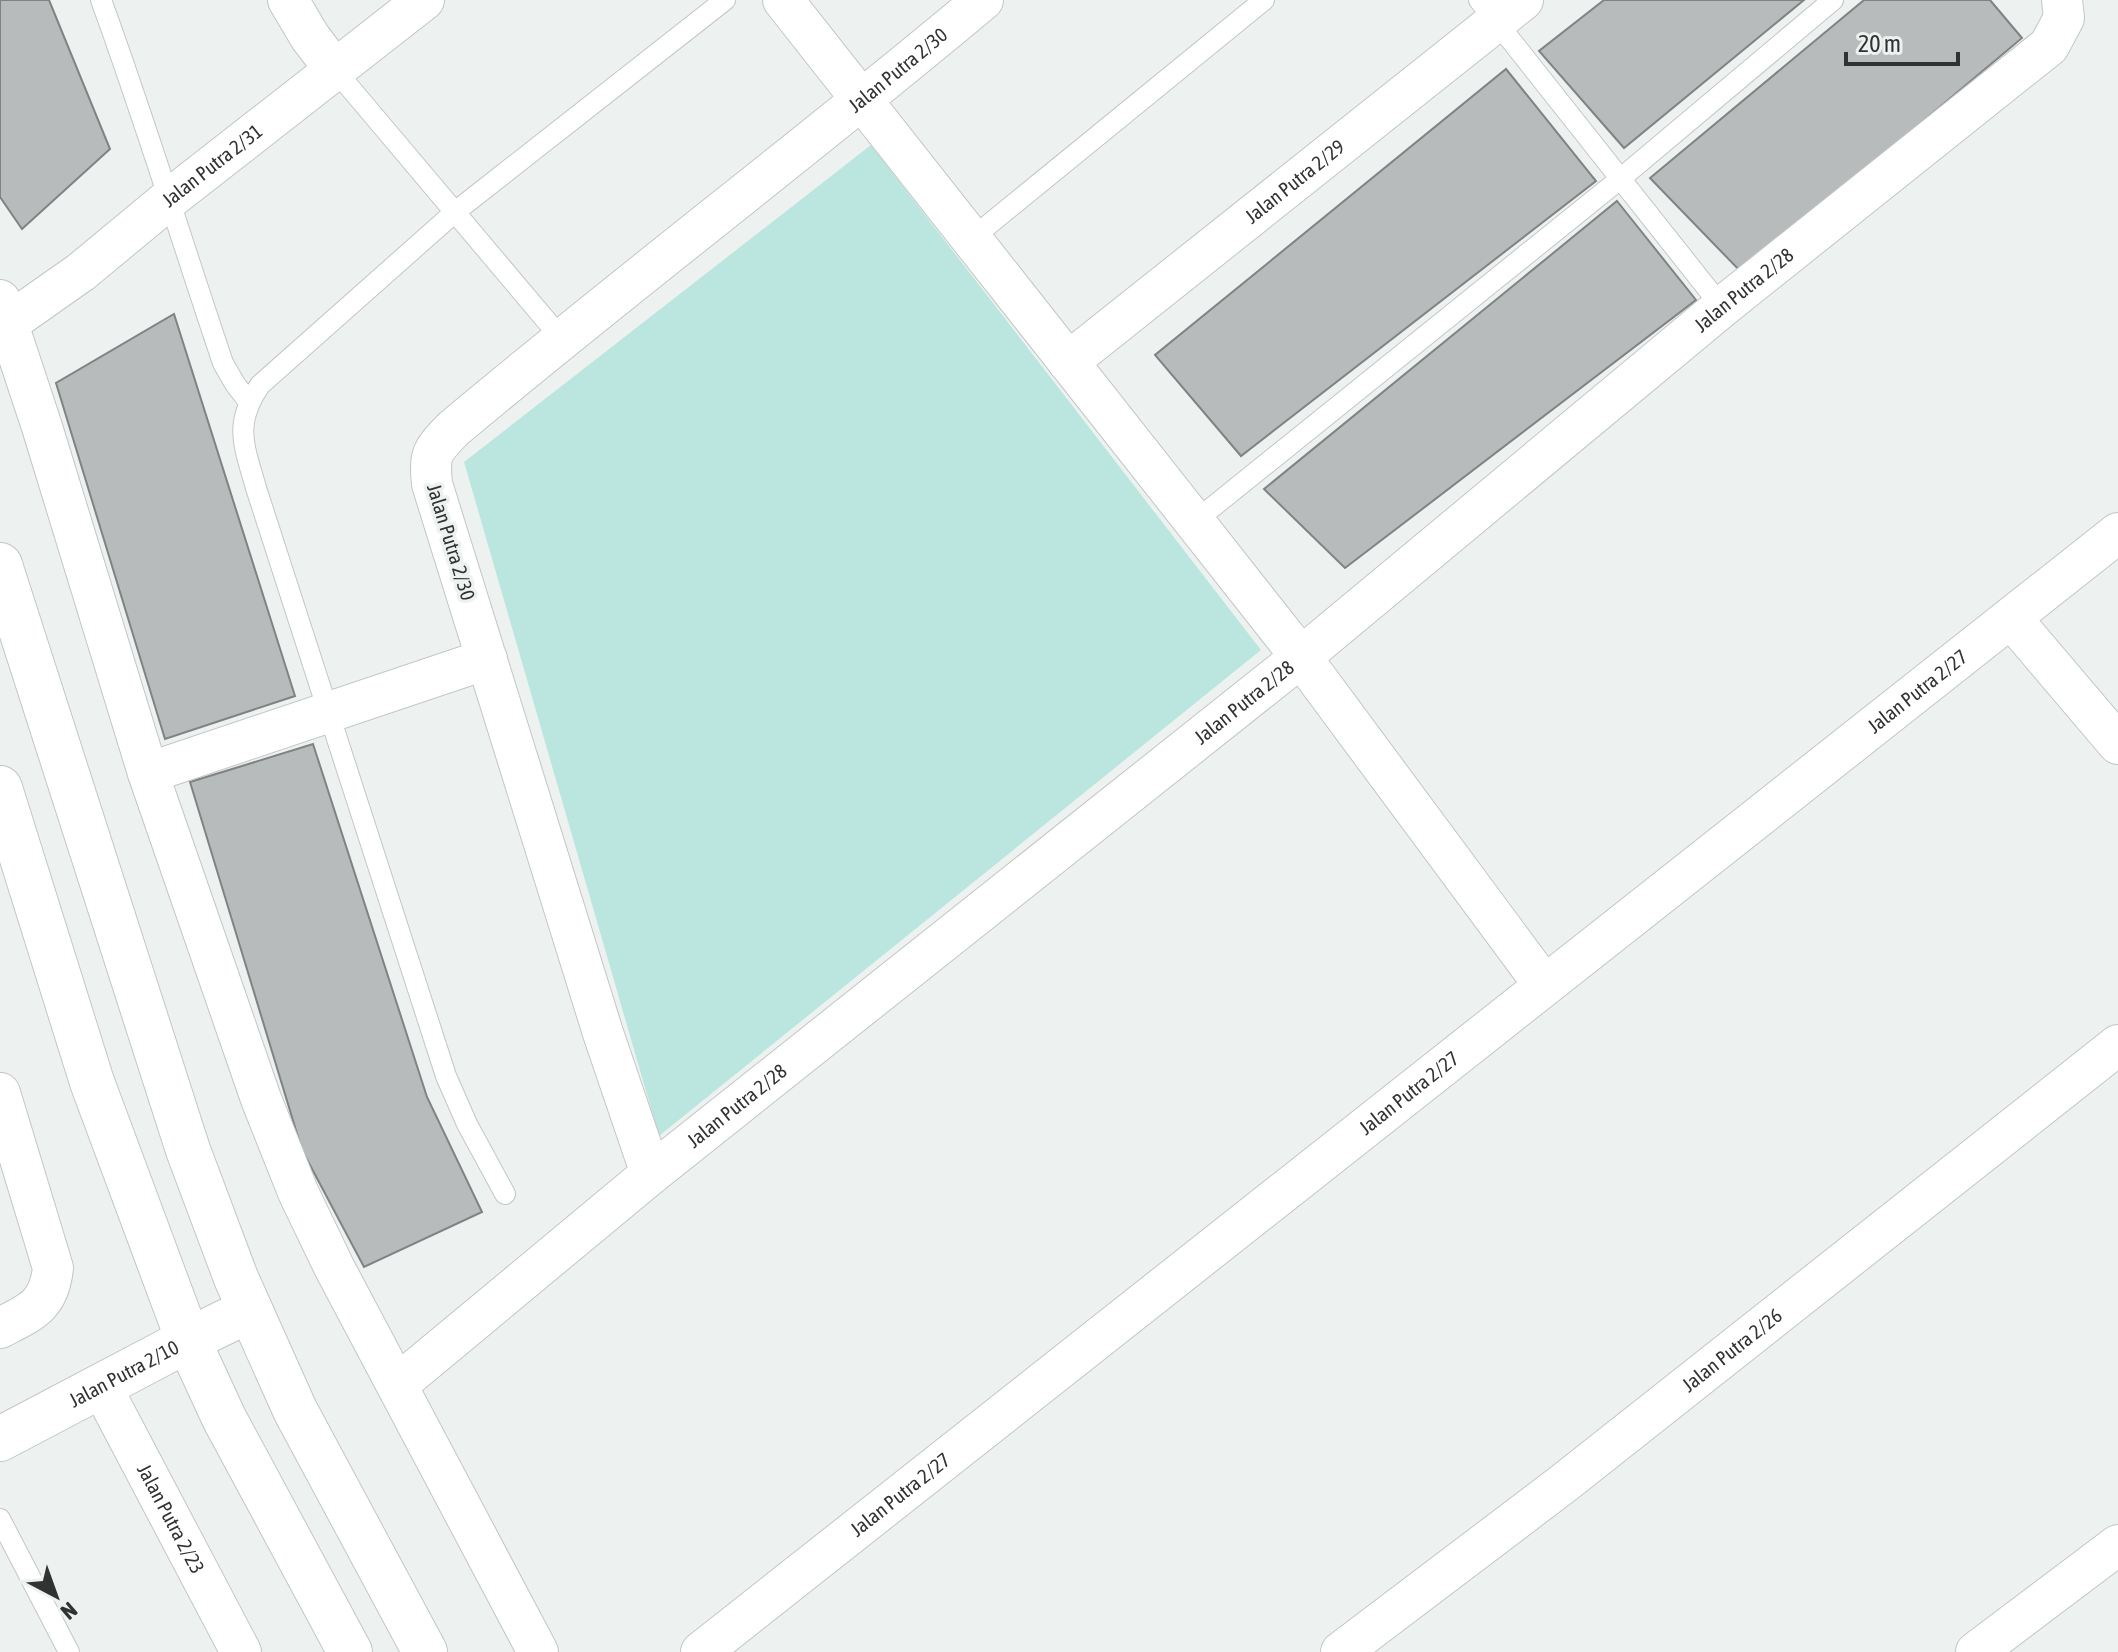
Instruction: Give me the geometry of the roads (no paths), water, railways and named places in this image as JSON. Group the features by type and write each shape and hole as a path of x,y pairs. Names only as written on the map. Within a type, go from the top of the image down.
{"street":[{"path":"288,0 335,70"},
{"name":"Jalan Putra 2/31","path":"2,318 81,272 424,0"},
{"path":"783,0 1301,657 1544,985"},
{"name":"Jalan Putra 2/30","path":"651,1174 603,1033 432,484 430,460 437,445 453,429 561,338 862,101 983,0"},
{"name":"Jalan Putra 2/28","path":"397,1385 651,1174 1301,657 1722,307 2049,46 2064,18 2062,0"},
{"name":"Jalan Putra 2/29","path":"1068,362 1499,7"},
{"path":"2,318 42,427 148,773 261,1099 293,1179 334,1267 538,1652"},
{"name":"Jalan Putra 2/27","path":"701,1652 2118,533"},
{"path":"0,565 188,1150 236,1278 295,1410 425,1652"},
{"path":"2011,618 2118,744"},
{"path":"148,773 487,659"},
{"path":"3,803 92,1082 188,1340 224,1418 350,1652"},
{"name":"Jalan Putra 2/26","path":"1341,1652 1564,1483 2118,1045"},
{"path":"0,1093 53,1268 51,1287 34,1311 0,1328"},
{"name":"Jalan Putra 2/10","path":"0,1439 250,1310"},
{"name":"Jalan Putra 2/23","path":"101,1386 241,1652"},
{"path":"1976,1652 2118,1545"}],"lane":[{"path":"101,0 136,96 223,363 249,402"},
{"path":"505,1194 467,1124 446,1076 260,502 244,444 242,422 249,402 260,385 455,212 725,0"},
{"path":"971,239 1264,0"},
{"path":"1194,522 1620,179 1833,0"},
{"path":"1499,7 1620,179 1722,307"},
{"path":"335,70 561,338"},
{"path":"0,1519 69,1652"}]}
